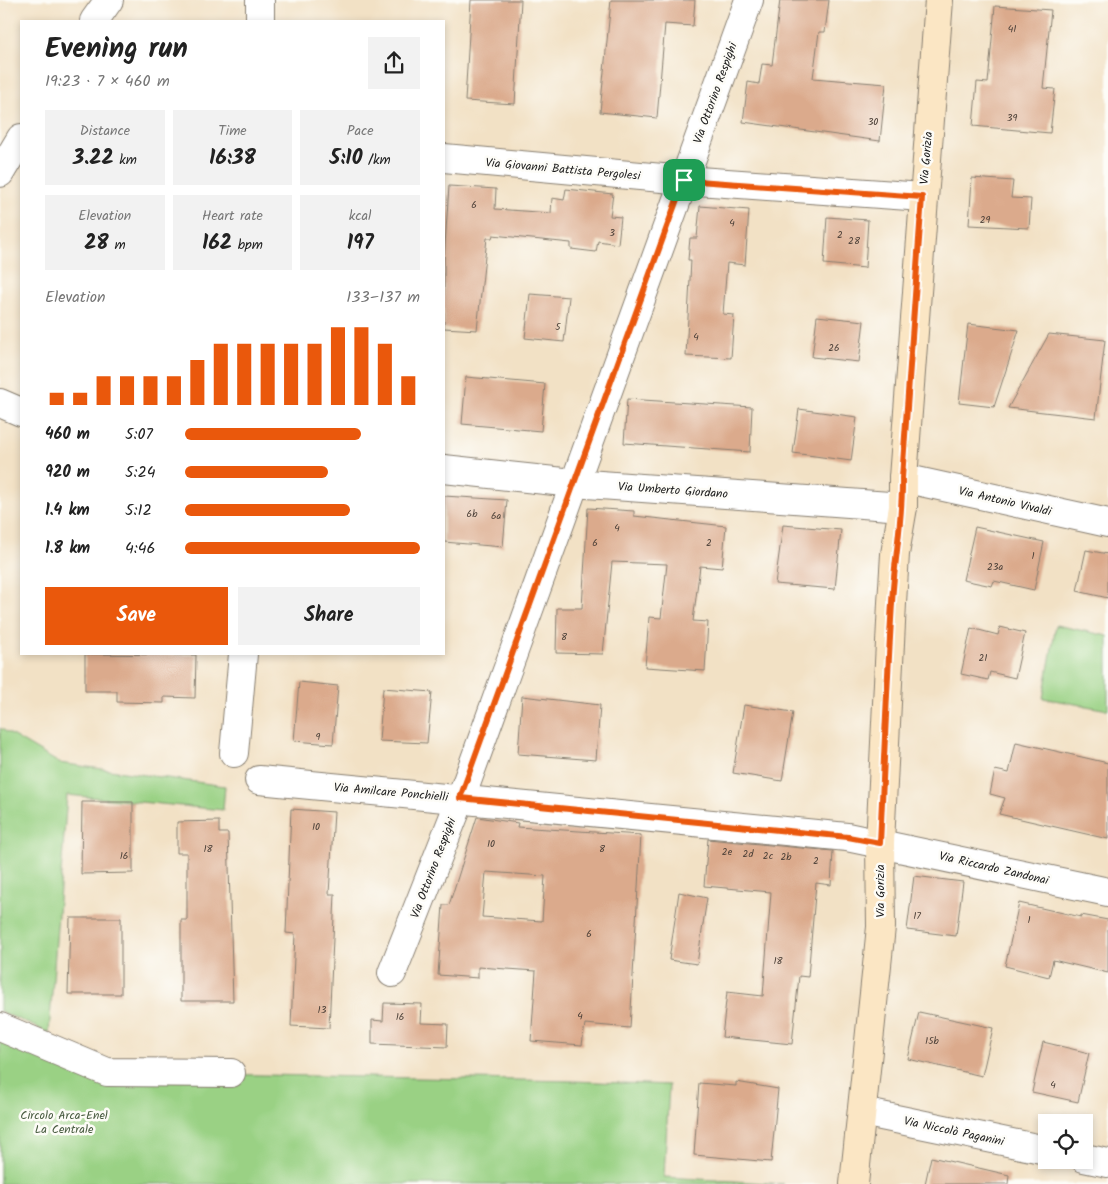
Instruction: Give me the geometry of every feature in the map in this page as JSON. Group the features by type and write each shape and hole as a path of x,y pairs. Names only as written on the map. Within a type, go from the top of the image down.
{"main road":[{"name":"Via Gorizia","path":"854,1184 881,927 880,843 895,554 903,507 902,478 922,197 939,0"}],"street":[{"path":"95,20 109,0"},
{"path":"260,0 260,20"},
{"name":"Via Ottorino Respighi","path":"392,973 460,798 749,0"},
{"path":"0,173 20,140"},
{"name":"Via Giovanni Battista Pergolesi","path":"445,158 684,180 922,197"},
{"path":"0,404 20,412"},
{"name":"Via Umberto Giordano","path":"445,469 573,483 903,507"},
{"name":"Via Antonio Vivaldi","path":"902,478 1108,523"},
{"path":"234,753 243,655"},
{"name":"Via Amilcare Ponchielli","path":"258,780 460,798 848,837 880,843"},
{"name":"Via Riccardo Zandonai","path":"880,843 1108,892"},
{"path":"0,1027 107,1072 231,1073"},
{"name":"Via Niccolò Paganini","path":"862,1112 1038,1148"},
{"path":"1093,1160 1108,1163"}],"green space":[{"path":"1056,625 1108,636 1108,710 1043,698"},
{"path":"0,728 59,763 225,786 223,810 67,795 49,1033 0,1011"},
{"name":"Circolo Arca-Enel La Centrale","path":"0,1027 107,1072 574,1081 669,1085 664,1177 784,1184 0,1184"}],"building":[{"path":"471,0 521,0 515,104 465,101"},
{"path":"611,0 695,0 693,26 665,24 657,118 600,112"},
{"path":"780,0 829,0 825,32 819,32 813,78 886,84 880,141 743,122 748,82 759,84 762,64 772,65"},
{"path":"995,6 1051,10 1043,88 1055,89 1050,133 973,126 977,82 988,83"},
{"path":"972,178 1013,181 1011,198 1031,199 1029,228 969,225"},
{"path":"449,186 496,189 495,209 551,213 552,198 564,200 566,189 613,194 610,216 621,217 618,244 598,241 596,252 571,249 571,243 493,235 492,238 487,238 477,330 445,328 445,245"},
{"path":"700,206 749,210 745,265 727,263 723,314 734,315 731,358 686,356 691,260 688,260 690,238 697,238"},
{"path":"827,217 868,220 865,268 824,264"},
{"path":"530,294 569,297 564,342 525,338"},
{"path":"817,316 864,321 859,362 812,357"},
{"path":"968,324 1019,330 994,407 959,403"},
{"path":"1049,334 1105,340 1096,418 1008,408"},
{"path":"466,377 545,384 541,431 462,424"},
{"path":"627,399 752,407 750,452 624,443"},
{"path":"799,409 857,417 851,461 793,453"},
{"path":"445,496 507,500 503,547 445,542"},
{"path":"588,508 634,511 634,516 726,526 722,568 700,566 693,621 708,622 705,671 645,667 649,617 661,618 667,564 612,562 603,654 556,653 557,608 582,608"},
{"path":"783,525 841,530 835,589 775,584"},
{"path":"975,527 1044,542 1034,590 994,581 992,586 963,580"},
{"path":"1086,550 1108,554 1108,598 1077,591"},
{"path":"1000,627 1025,633 1015,678 990,672 988,680 961,674 971,628 998,635"},
{"path":"85,655 196,655 195,698 164,697 164,703 117,702 117,691 85,691"},
{"path":"299,682 338,686 333,744 294,741"},
{"path":"383,688 432,692 427,743 379,741"},
{"path":"522,696 600,705 596,760 518,754"},
{"path":"744,705 793,712 782,781 733,773"},
{"path":"1016,742 1108,763 1108,839 999,814 1005,798 990,794 995,770 1009,773"},
{"path":"82,802 133,802 133,873 81,874"},
{"path":"291,809 334,812 329,894 335,894 329,1028 291,1026 295,934 286,933"},
{"path":"477,817 518,823 517,827 641,835 630,1028 585,1024 582,1045 531,1041 536,971 478,967 478,978 438,975 443,905 449,905","holes":["486,872 545,876 542,921 482,917"]},
{"path":"219,821 219,833 228,833 233,1001 181,1001 181,920 187,920 187,853 177,853 177,822"},
{"path":"708,839 833,851 831,885 816,883 808,977 799,976 792,1044 722,1037 727,992 763,996 771,892 704,886"},
{"path":"914,876 963,882 956,936 907,930"},
{"path":"679,892 707,898 697,964 669,960"},
{"path":"1019,903 1081,917 1081,915 1108,920 1108,973 1053,960 1049,977 1005,966"},
{"path":"70,918 121,918 121,994 68,994"},
{"path":"384,1003 422,1004 421,1023 448,1024 447,1047 372,1044 372,1020 383,1021"},
{"path":"919,1012 993,1028 982,1076 908,1059"},
{"path":"1043,1042 1089,1053 1078,1102 1032,1092"},
{"path":"736,1082 778,1089 771,1162 694,1155 699,1083 736,1086"},
{"path":"931,1157 1009,1175 1008,1184 925,1184"}],"route":[{"path":"684,180 922,197 902,478 903,507 895,554 880,843 848,837 460,798 684,180"}]}
